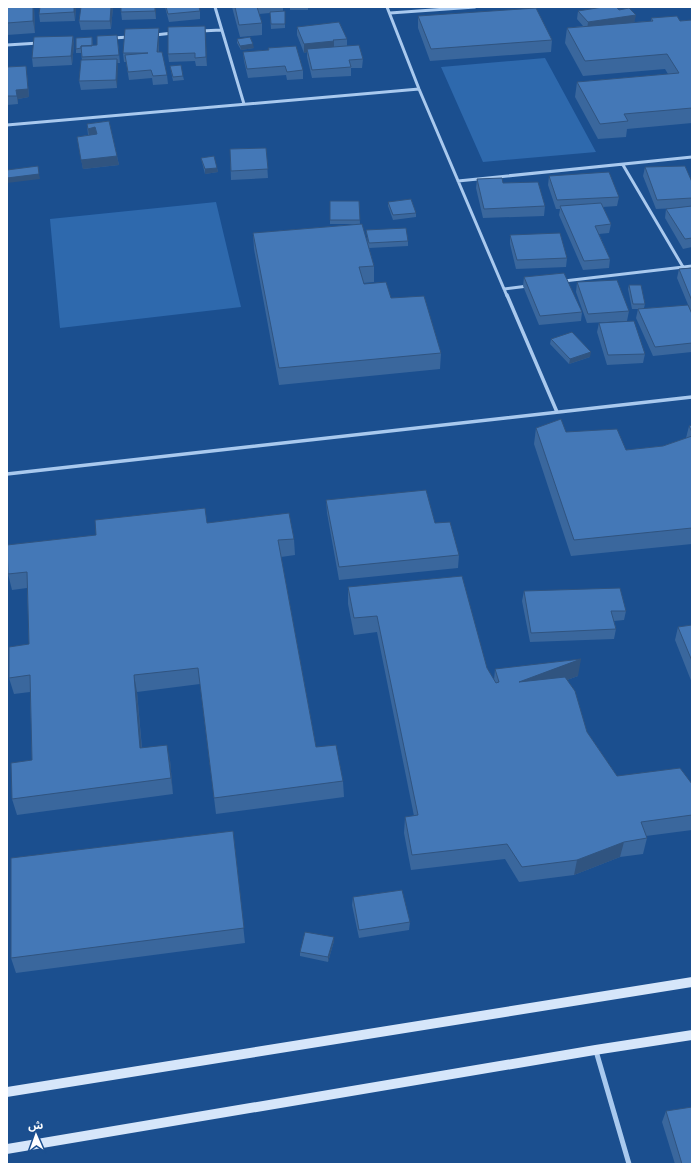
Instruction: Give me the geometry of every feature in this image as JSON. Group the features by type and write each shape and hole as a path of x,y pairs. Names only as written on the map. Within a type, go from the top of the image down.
{"street":[{"path":"215,7 244,104"},
{"path":"388,7 419,89 557,412"},
{"path":"390,13 475,7"},
{"path":"197,32 221,30"},
{"path":"150,35 181,33"},
{"path":"110,38 134,36"},
{"path":"7,45 47,42"},
{"path":"7,125 419,89"},
{"path":"458,181 692,158"},
{"path":"623,165 683,267"},
{"path":"559,282 692,266"},
{"path":"504,289 535,285"},
{"path":"7,474 692,397"},
{"path":"7,1092 692,982"},
{"path":"7,1149 692,1035"},
{"path":"595,1050 629,1164"}],"shaded area":[{"path":"545,58 596,152 483,162 441,67"},
{"path":"216,202 241,307 60,328 50,219"}],"building":[{"path":"7,7 33,7 33,21 7,23"},
{"path":"40,7 74,7 74,12 39,14"},
{"path":"81,7 111,7 110,21 79,21"},
{"path":"121,7 155,7 155,11 121,12"},
{"path":"166,7 199,7 200,11 168,14"},
{"path":"235,7 257,7 262,23 239,25"},
{"path":"603,7 616,7 619,10 629,8 636,15 588,22 578,11"},
{"path":"536,8 552,40 431,49 418,16"},
{"path":"285,11 285,24 271,24 270,12"},
{"path":"677,16 680,21 692,20 692,108 624,114 628,121 600,124 577,82 679,73 667,54 585,61 567,28 653,21 651,18"},
{"path":"339,22 347,39 304,44 297,27"},
{"path":"205,26 206,57 195,58 195,53 168,54 168,27"},
{"path":"159,28 157,52 162,52 167,75 153,76 151,70 128,72 125,55 148,53 123,53 125,29"},
{"path":"117,35 119,55 82,57 81,46 97,45 97,36"},
{"path":"73,36 71,56 32,58 34,37"},
{"path":"92,37 92,46 81,46 81,48 76,49 76,38"},
{"path":"250,37 253,44 240,46 237,39"},
{"path":"359,45 363,59 349,60 351,67 312,70 307,49"},
{"path":"296,46 303,70 287,72 285,66 247,69 243,52"},
{"path":"117,59 116,80 79,81 81,60"},
{"path":"181,65 183,76 173,77 170,66"},
{"path":"26,66 28,89 16,90 17,96 7,96 7,67"},
{"path":"109,121 117,156 81,160 77,137 97,134 95,127 88,129 87,124"},
{"path":"266,148 268,169 231,171 230,149"},
{"path":"214,156 217,168 205,169 201,158"},
{"path":"38,166 39,174 7,178 7,170"},
{"path":"685,166 692,182 692,198 657,200 645,167"},
{"path":"609,172 619,197 557,200 549,176"},
{"path":"502,178 503,183 538,182 545,206 484,209 477,179"},
{"path":"411,199 416,213 393,215 388,202"},
{"path":"330,201 359,201 360,220 330,220"},
{"path":"601,203 611,224 595,226 610,259 584,261 560,206"},
{"path":"692,206 692,238 685,239 666,209"},
{"path":"362,224 374,266 359,267 364,284 386,282 391,298 424,296 441,353 279,368 253,233"},
{"path":"406,228 408,241 369,243 366,230"},
{"path":"560,233 567,258 517,260 510,235"},
{"path":"692,268 692,301 679,269"},
{"path":"564,273 582,312 540,316 524,277"},
{"path":"617,280 629,311 588,314 577,282"},
{"path":"629,285 641,285 645,304 633,304"},
{"path":"688,305 692,314 692,343 655,347 638,309"},
{"path":"634,321 645,354 608,355 599,323"},
{"path":"572,332 591,352 570,359 551,339"},
{"path":"561,419 566,432 617,429 626,450 663,446 692,436 692,528 574,540 536,428"},
{"path":"692,425 692,432 689,426"},
{"path":"426,490 435,523 450,522 459,555 339,567 326,500"},
{"path":"205,508 207,523 289,513 294,539 278,540 316,747 336,745 343,781 214,798 198,668 134,675 140,748 167,745 171,778 12,799 11,763 32,760 30,675 9,678 9,647 29,644 27,572 8,574 7,545 96,535 95,520"},
{"path":"462,576 487,668 496,683 499,682 495,669 581,659 519,682 565,677 575,691 587,732 617,776 680,768 692,784 692,815 641,822 647,838 624,842 577,860 522,867 507,844 412,855 405,817 418,815 377,616 354,618 348,587"},
{"path":"620,588 626,611 611,611 616,629 531,633 524,591"},
{"path":"692,625 692,661 678,627"},
{"path":"233,831 244,928 11,958 11,858"},
{"path":"402,890 410,922 359,930 353,897"},
{"path":"305,932 334,937 328,957 300,952"},
{"path":"692,1107 692,1164 682,1164 666,1111"}]}
